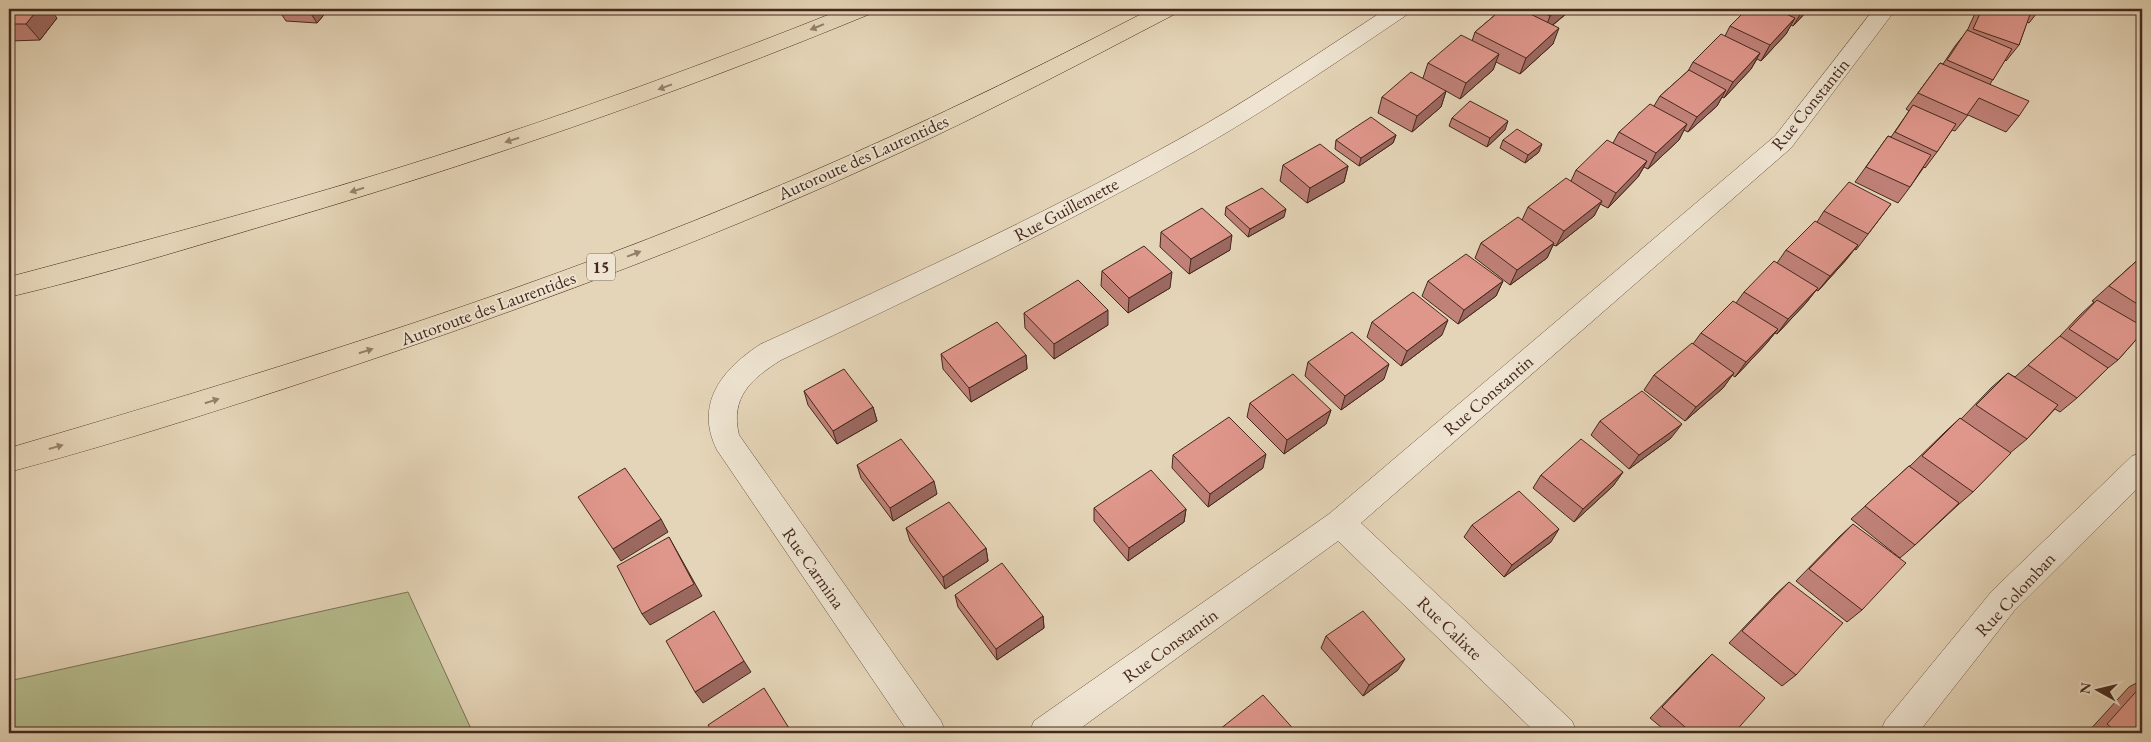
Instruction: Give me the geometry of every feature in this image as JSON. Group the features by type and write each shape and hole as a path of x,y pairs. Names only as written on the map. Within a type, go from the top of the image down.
{"highway":[{"path":"9,287 235,226 466,155 561,124 686,79 862,9"},
{"name":"Autoroute des Laurentides","path":"9,460 213,401 418,334 561,283 698,230 819,179 973,108 1094,48 1166,9"}],"street":[{"name":"Rue Guillemette","path":"727,394 740,375 760,358 997,245 1179,149 1306,72 1400,9"},
{"name":"Rue Constantin","path":"1046,733 1340,523 1783,142 1885,9"},
{"name":"Rue Carmina","path":"727,394 722,416 723,427 726,437 737,456 929,733"},
{"name":"Rue Colomban","path":"1897,733 2003,601 2142,465"},
{"name":"Rue Calixte","path":"1340,523 1560,733"}],"green space":[{"path":"408,592 473,733 9,733 9,681"}],"building":[{"path":"9,9 38,9 26,24 9,24"},
{"path":"1502,9 1520,9 1559,28 1526,58 1475,32"},
{"path":"1535,9 1559,9 1550,16"},
{"path":"1747,9 1775,9 1795,18 1770,45 1730,26"},
{"path":"1982,9 2032,9 2019,45 1973,29"},
{"path":"1967,30 2012,49 1993,80 1947,60"},
{"path":"1721,34 1760,53 1733,82 1693,62"},
{"path":"1461,35 1499,54 1466,83 1428,63"},
{"path":"1940,63 2029,101 2019,116 1979,98 1967,115 1918,93"},
{"path":"1689,70 1726,90 1697,117 1660,96"},
{"path":"1411,72 1446,91 1417,116 1382,97"},
{"path":"1470,101 1508,121 1490,138 1452,118"},
{"path":"1650,104 1687,124 1656,153 1619,132"},
{"path":"1913,105 1956,124 1937,152 1895,132"},
{"path":"1371,117 1396,135 1361,158 1336,140"},
{"path":"1517,129 1542,144 1528,155 1503,140"},
{"path":"1888,136 1931,155 1910,187 1866,167"},
{"path":"1607,140 1647,161 1616,193 1576,170"},
{"path":"1320,144 1348,166 1310,188 1283,165"},
{"path":"1566,178 1602,201 1564,231 1528,207"},
{"path":"1849,182 1891,204 1868,234 1824,211"},
{"path":"1262,188 1286,209 1250,229 1226,207"},
{"path":"1202,208 1232,235 1191,259 1161,232"},
{"path":"1518,217 1554,243 1517,270 1481,243"},
{"path":"1815,221 1858,245 1830,276 1786,250"},
{"path":"1144,246 1172,272 1129,298 1102,271"},
{"path":"1466,254 1503,281 1464,310 1428,281"},
{"path":"2142,256 2142,307 2109,286"},
{"path":"1774,261 1818,288 1788,319 1744,292"},
{"path":"1078,280 1108,310 1054,344 1024,313"},
{"path":"1413,292 1448,320 1407,351 1372,322"},
{"path":"2097,300 2142,326 2142,333 2118,360 2069,329"},
{"path":"1733,301 1778,329 1746,362 1701,333"},
{"path":"997,322 1026,355 969,388 941,354"},
{"path":"1352,332 1389,364 1345,396 1308,362"},
{"path":"2060,336 2108,368 2077,398 2028,365"},
{"path":"1692,343 1734,373 1696,407 1654,375"},
{"path":"844,369 873,407 833,431 804,391"},
{"path":"2008,373 2058,405 2027,439 1976,405"},
{"path":"1293,374 1331,410 1287,440 1250,403"},
{"path":"1642,391 1682,424 1639,455 1600,421"},
{"path":"1229,417 1266,454 1210,494 1173,455"},
{"path":"1960,418 2011,453 1973,492 1922,456"},
{"path":"901,439 934,481 890,508 857,465"},
{"path":"1581,439 1623,472 1583,509 1541,475"},
{"path":"1909,466 1959,503 1915,545 1865,506"},
{"path":"625,468 661,519 613,549 578,497"},
{"path":"1151,470 1186,509 1129,548 1094,508"},
{"path":"1519,491 1559,529 1512,565 1472,525"},
{"path":"949,502 986,548 943,577 906,528"},
{"path":"1853,524 1906,563 1862,610 1809,569"},
{"path":"669,537 694,584 642,614 617,566"},
{"path":"1002,563 1043,616 996,649 955,595"},
{"path":"1789,582 1843,623 1796,675 1742,631"},
{"path":"714,611 744,661 695,692 666,641"},
{"path":"1363,611 1405,659 1369,685 1326,636"},
{"path":"1712,654 1765,698 1734,733 1692,733 1662,707"},
{"path":"2142,685 2142,733 2118,733 2107,724"},
{"path":"764,688 792,733 713,733 708,725"},
{"path":"1263,695 1297,733 1215,733"}]}
